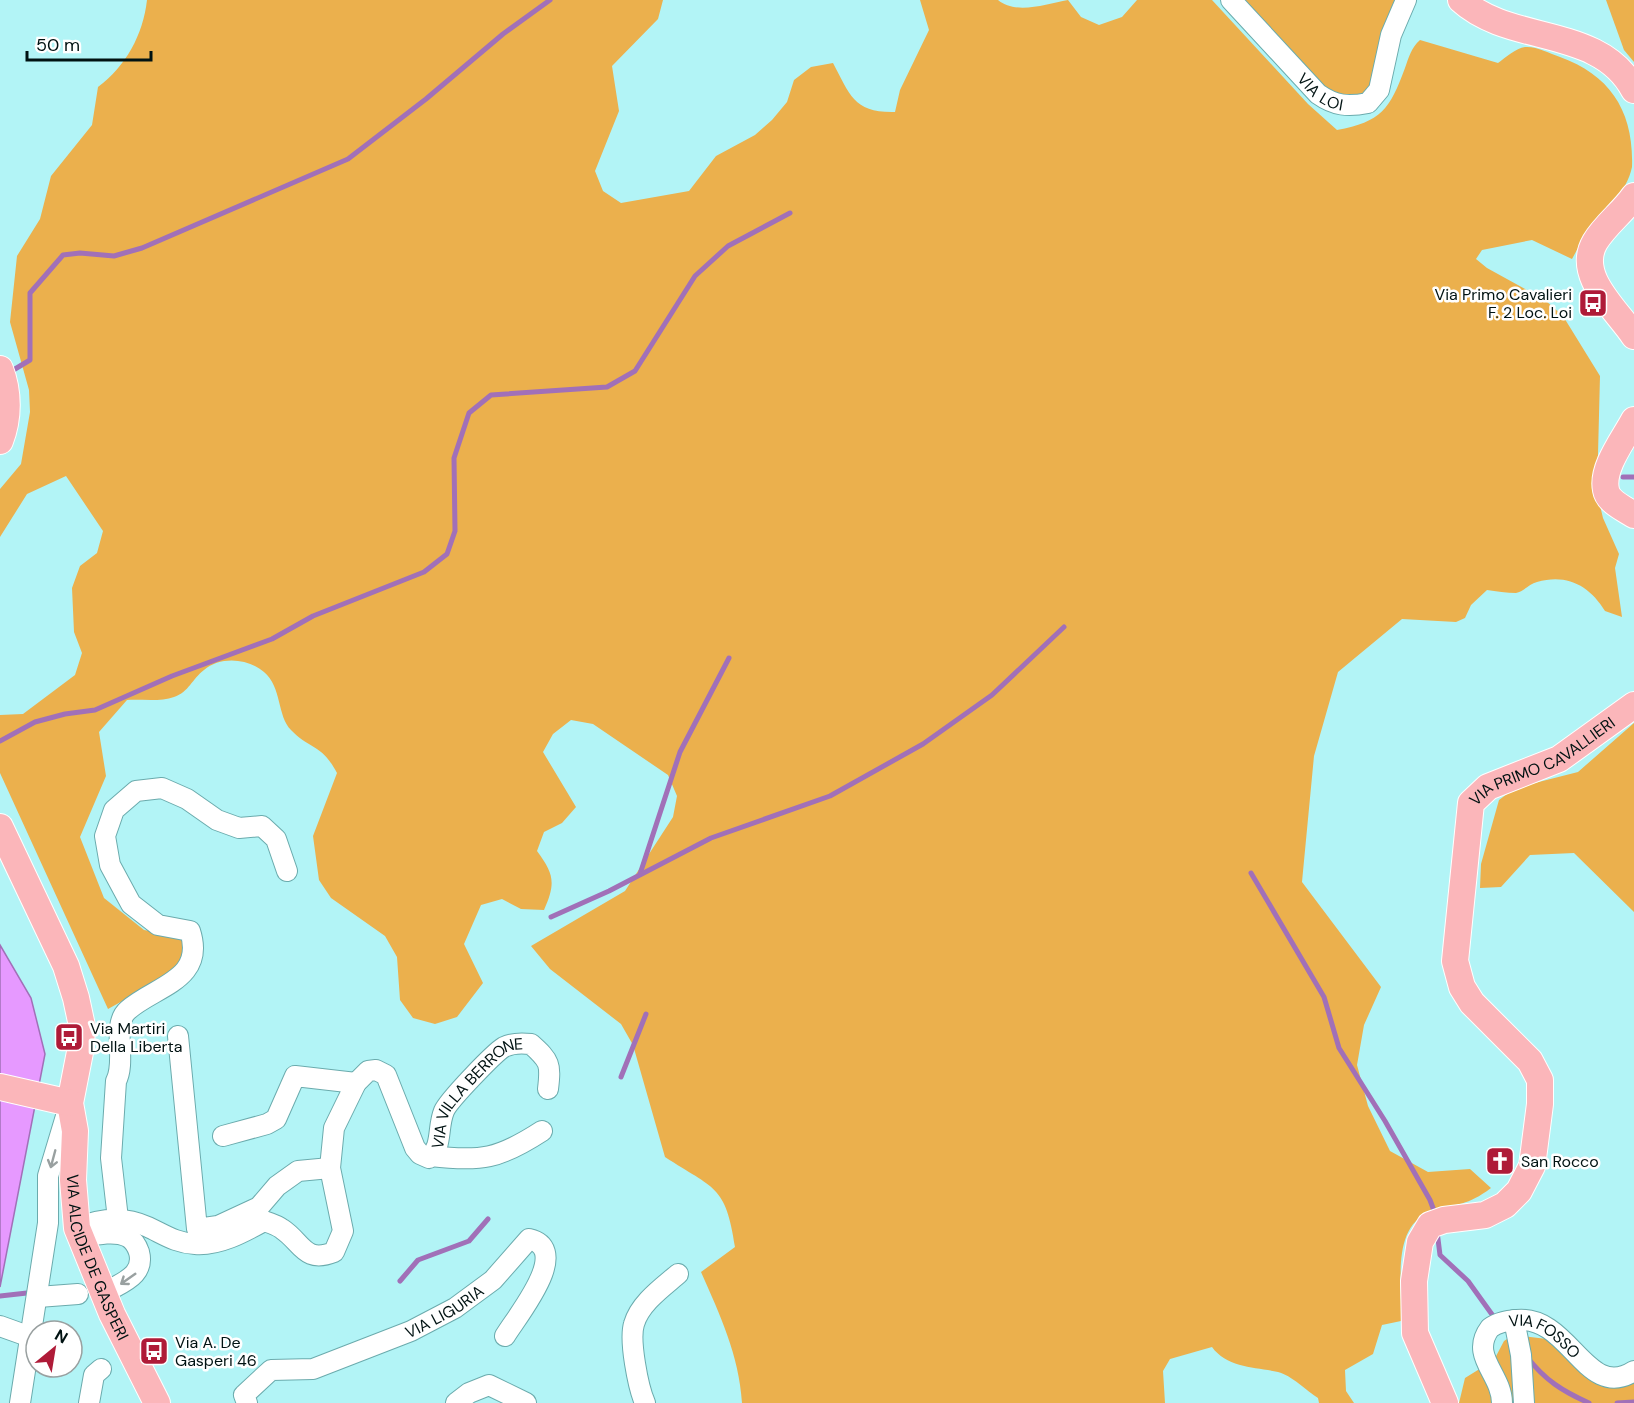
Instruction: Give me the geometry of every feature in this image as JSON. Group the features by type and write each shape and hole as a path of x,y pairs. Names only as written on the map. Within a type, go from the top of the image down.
{"main road":[{"path":"1461,0 1475,12 1494,22 1569,42 1603,55 1618,68 1634,90"},
{"path":"1634,196 1594,243 1589,259 1592,274 1609,306 1634,336"},
{"path":"0,369 7,403 5,428 0,441"},
{"path":"1634,420 1611,462 1606,492 1613,502 1634,515"},
{"name":"VIA PRIMO CAVALLIERI","path":"1445,1403 1415,1333 1414,1281 1420,1242 1430,1226 1444,1220 1485,1215 1505,1205 1519,1191 1532,1166 1540,1104 1540,1080 1530,1061 1472,1003 1462,987 1455,961 1471,803 1488,787 1559,759 1634,705"},
{"path":"0,826 66,966 82,1026 81,1047 63,1102 0,1087"},
{"name":"VIA ALCIDE DE GASPERI","path":"63,1102 75,1131 73,1180 79,1233 112,1314 157,1403"}],"street":[{"name":"VIA LOI","path":"1231,0 1318,94 1330,103 1348,107 1368,104 1379,90 1390,34 1406,0"},
{"path":"118,1219 111,1158 116,1081 121,1072 120,1022 126,1011 174,982 190,964 194,945 190,931 158,925 131,904 110,865 105,836 114,810 136,791 162,788 187,799 217,820 239,828 262,826 276,839 287,871"},
{"path":"178,1036 197,1229 218,1226 259,1207 277,1186 298,1171 330,1168"},
{"name":"VIA VILLA BERRONE","path":"356,1083 368,1071 376,1070 386,1076 415,1148 420,1154 429,1158 438,1148 439,1127 445,1109 492,1057 505,1046 522,1042 531,1044 548,1059 550,1071 548,1089"},
{"path":"79,1233 93,1222 118,1219 148,1226 169,1239 197,1245 236,1236 264,1221 283,1229 305,1252 323,1256 334,1252 343,1231 330,1168 334,1128 356,1083 295,1076 276,1119 267,1124 224,1136"},
{"path":"35,1319 48,1223 48,1176 63,1102"},
{"path":"431,1156 471,1161 513,1149 542,1131"},
{"path":"79,1233 129,1237 137,1246 141,1261 137,1272 115,1287"},
{"name":"VIA LIGURIA","path":"247,1403 244,1395 271,1370 314,1369 411,1331 455,1308 493,1280 513,1260 523,1243 529,1239 536,1241 544,1246 547,1254 545,1268 505,1336"},
{"path":"645,1403 637,1384 634,1324 651,1298 678,1274"},
{"path":"38,1297 78,1294"},
{"path":"1514,1320 1520,1347 1524,1403"},
{"name":"VIA FOSSO","path":"1502,1403 1500,1390 1485,1359 1482,1345 1487,1333 1495,1324 1514,1320 1530,1321 1549,1327 1602,1376 1622,1377 1634,1371"},
{"path":"7,1328 24,1323"},
{"path":"7,1328 24,1335"},
{"path":"89,1403 94,1375 101,1369"},
{"path":"20,1403 24,1379"},
{"path":"456,1403 469,1393 489,1385 526,1403"}],"shaded area":[{"path":"147,0 663,0 658,19 612,66 619,111 595,171 603,191 621,203 689,191 716,156 755,135 772,120 787,102 794,80 811,67 833,63 855,100 870,109 895,112 900,90 929,30 920,0 998,0 1013,7 1022,8 1068,0 1081,17 1099,25 1122,17 1137,0 1212,0 1308,104 1337,130 1364,123 1382,111 1394,94 1414,46 1420,40 1498,63 1518,49 1534,48 1578,65 1605,85 1616,98 1629,129 1632,167 1621,192 1588,231 1572,259 1532,240 1482,250 1476,259 1487,268 1545,300 1563,316 1600,376 1597,493 1603,518 1619,554 1615,568 1622,617 1605,611 1585,588 1558,579 1531,584 1516,593 1487,590 1471,605 1465,618 1456,622 1402,619 1338,672 1314,756 1302,882 1381,987 1364,1025 1357,1065 1368,1106 1390,1151 1428,1172 1470,1169 1491,1188 1469,1201 1431,1212 1418,1219 1409,1230 1401,1259 1401,1321 1382,1325 1373,1354 1345,1370 1346,1391 1354,1403 1319,1403 1318,1398 1288,1376 1234,1363 1218,1354 1212,1347 1170,1359 1163,1371 1165,1403 742,1403 733,1352 701,1272 735,1247 727,1211 722,1200 706,1183 665,1157 633,1045 621,1024 550,969 531,946 625,891 673,817 677,796 668,775 593,724 571,720 553,734 543,752 576,807 562,823 544,832 537,851 550,873 552,886 544,910 521,909 502,899 481,905 464,944 483,983 457,1017 435,1024 413,1018 400,1000 397,957 385,936 331,898 319,880 313,836 337,773 326,756 291,730 283,717 277,693 270,678 250,664 234,660 218,662 204,670 179,695 169,699 127,700 99,732 106,776 80,837 104,898 144,930 182,937 183,958 171,974 108,1009 0,773 0,715 23,714 75,675 82,653 74,632 72,588 80,566 97,553 103,531 66,476 27,494 0,537 0,489 21,464 30,412 29,390 10,322 17,256 40,219 51,176 92,125 98,87 117,69 132,49 142,25"},
{"path":"1228,0 1402,0 1377,86 1348,109"},
{"path":"1606,0 1634,0 1634,62 1624,50"},
{"path":"1634,723 1634,912 1574,853 1530,855 1501,887 1480,888 1481,864 1499,800 1515,788 1578,772"},
{"path":"0,945 31,998 45,1054 0,1287"},
{"path":"1513,1335 1547,1339 1578,1369 1634,1378 1634,1403 1459,1403 1465,1378 1494,1360 1504,1341"}],"waterway":[{"path":"10,372 30,360 30,293 63,255 80,253 114,256 142,248 348,159 426,99 503,34 550,0"},
{"path":"0,741 35,722 65,714 95,710 172,676 272,639 313,616 424,572 447,554 455,531 454,458 469,413 491,395 607,387 635,371 695,276 728,246 790,213"},
{"path":"1623,477 1634,477"},
{"path":"551,917 609,891 711,838 830,796 923,744 992,695 1064,627"},
{"path":"640,874 680,752 729,658"},
{"path":"1251,873 1324,997 1339,1048 1385,1121 1430,1200 1436,1216"},
{"path":"621,1077 646,1014"},
{"path":"400,1281 418,1260 469,1241 488,1219"},
{"path":"1437,1231 1440,1255 1468,1281 1496,1320"},
{"path":"0,1296 27,1293"},
{"path":"1527,1357 1555,1384 1589,1403"},
{"path":"1617,1403 1634,1402"}],"place":[{"name":"Via Primo Cavalieri F. 2 Loc. Loi","path":"1593,303"},
{"name":"Via Martiri Della Liberta","path":"69,1037"},
{"name":"San Rocco","path":"1500,1161"},
{"name":"Via A. De Gasperi 46","path":"154,1351"}]}
